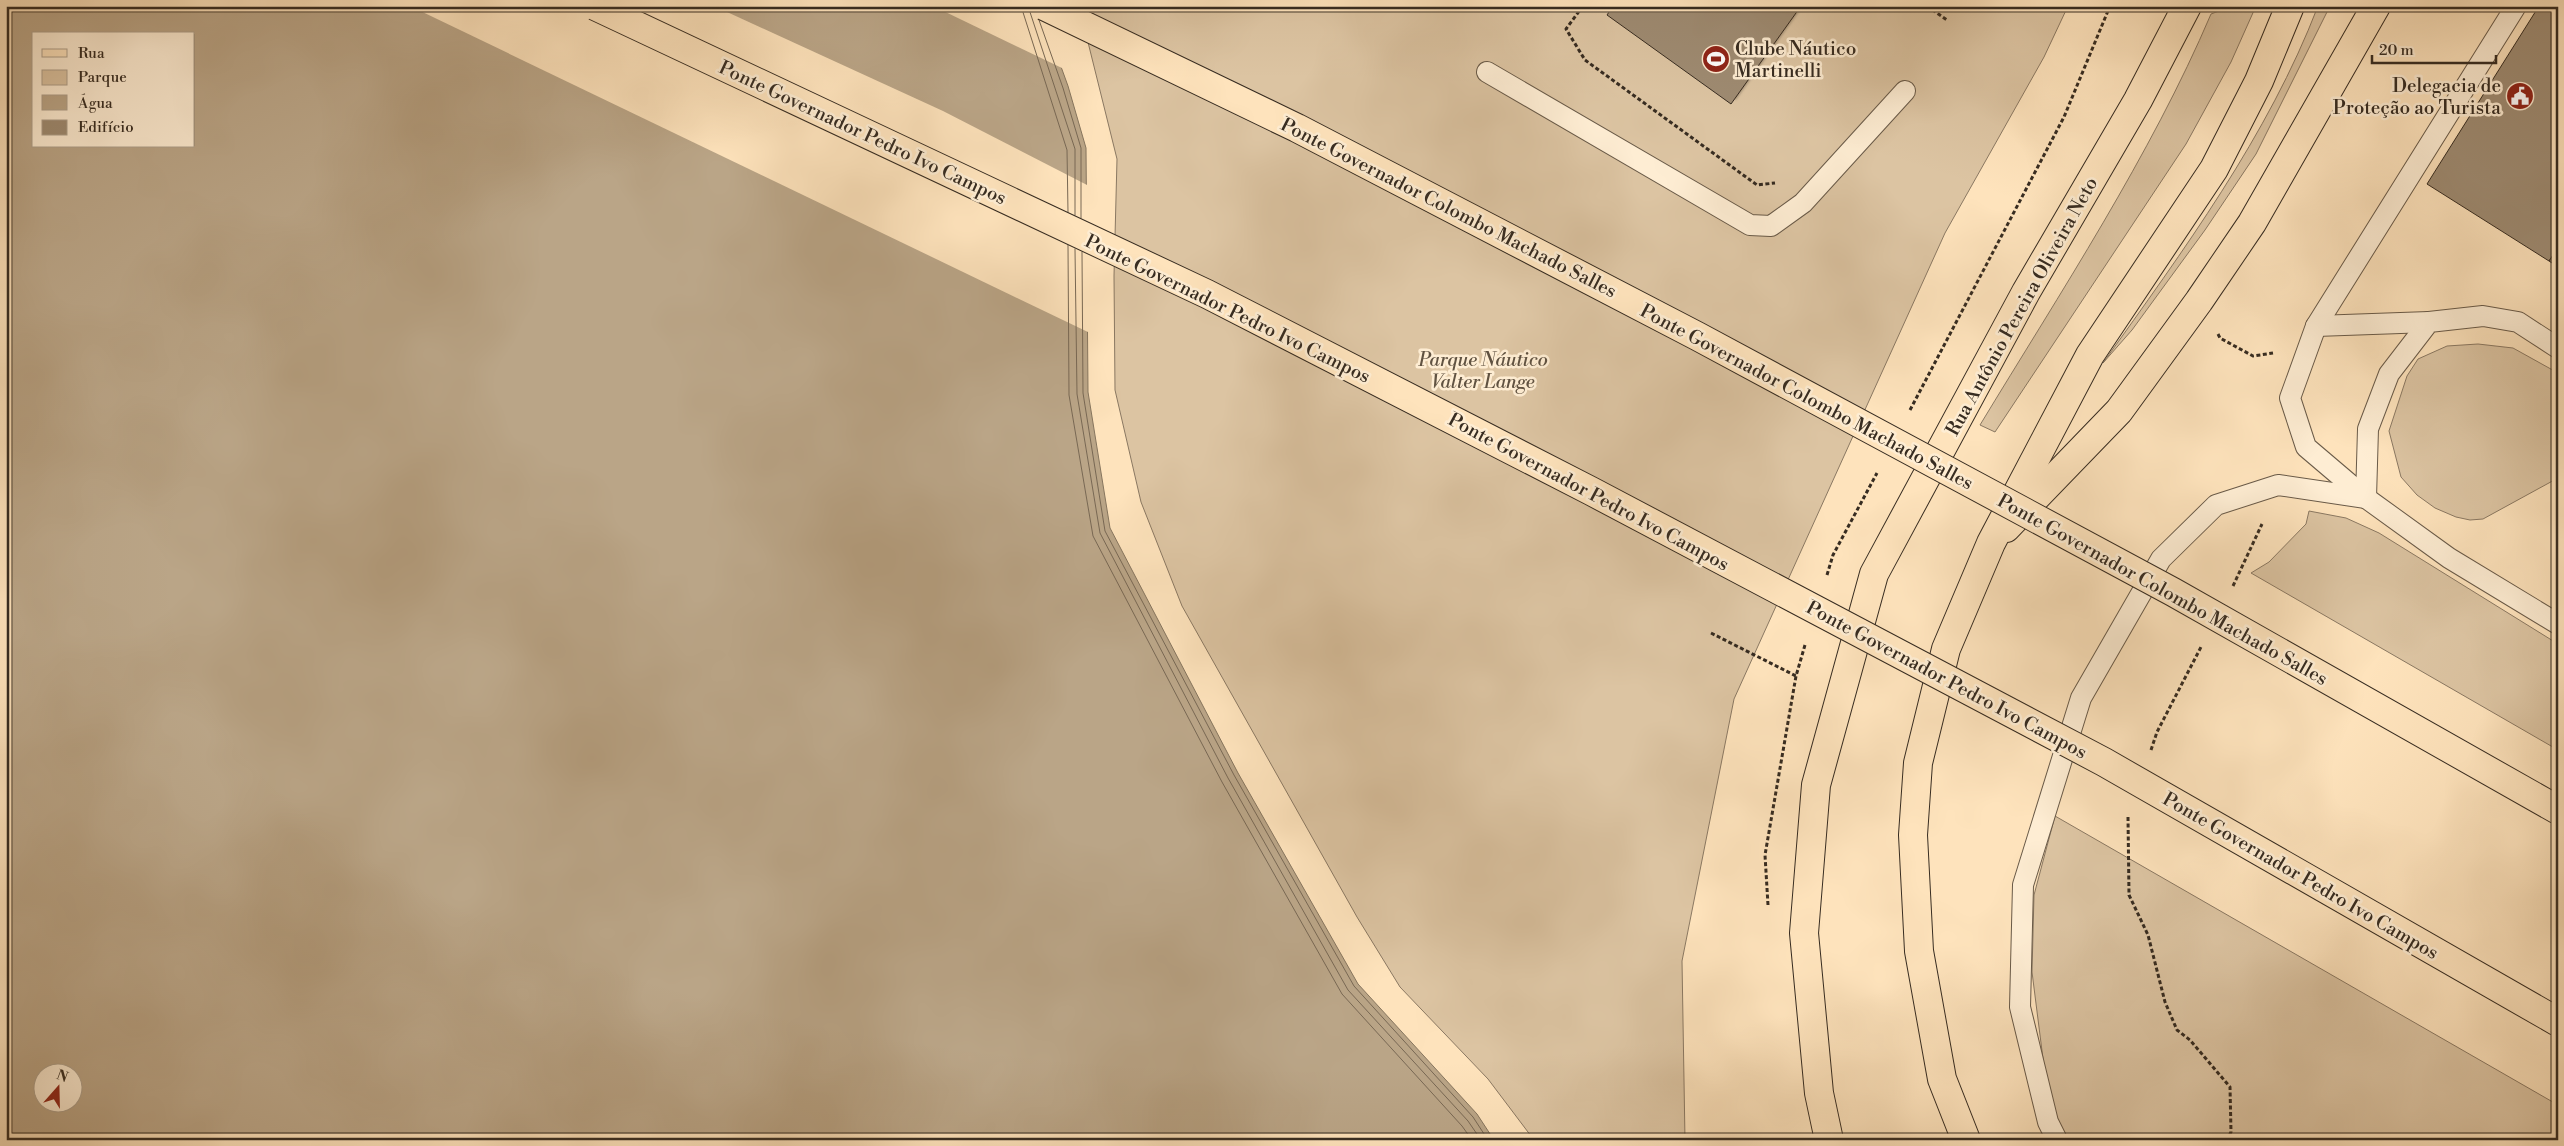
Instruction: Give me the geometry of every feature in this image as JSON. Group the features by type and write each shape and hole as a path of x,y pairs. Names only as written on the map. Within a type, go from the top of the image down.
{"main road":[{"name":"Ponte Governador Pedro Ivo Campos","path":"595,6 1207,294 1583,487 2104,762 2558,1022"},
{"name":"Ponte Governador Colombo Machado Salles","path":"1044,6 1297,128 1697,336 2181,596 2558,810"},
{"name":"Rua Antônio Pereira Oliveira Neto","path":"1829,1140 1818,1093 1804,933 1816,785 1874,574 2026,292 2138,100 2187,6"},
{"path":"1966,1140 1942,1079 1921,960 1913,835 1918,763 1946,650 1991,543 2090,355 2214,169 2259,81 2290,6"},
{"path":"1991,543 2119,411 2199,301 2252,223 2376,6"}],"lane":[{"path":"2516,6 2316,326 2290,398 2306,448 2366,498 2449,558 2558,624"},
{"path":"1488,72 1750,225 1772,226 1803,203 1827,174 1905,91"},
{"path":"2316,326 2429,322 2483,316 2518,322 2558,348"},
{"path":"2366,498 2368,429 2389,374 2429,322"},
{"path":"2057,1140 2048,1122 2020,1007 2023,885 2081,698 2161,559 2216,505 2278,485 2366,498"}],"path":[{"path":"1583,6 1566,29 1585,60 1757,186 1827,174"},
{"path":"1927,6 1947,20"},
{"path":"2199,301 2220,338 2253,356 2289,351 2316,326"},
{"path":"1711,633 1796,676"}],"green space":[{"name":"Parque Náutico Valter Lange","path":"1079,6 2068,6 2044,57 1945,233 1734,699 1682,961 1685,1140 1534,1140 1488,1079 1400,987 1357,917 1182,606 1141,502 1115,390 1114,276 1117,159"},
{"path":"2232,6 2256,6 2231,62 2186,144 1995,432 1980,425 2133,171 2187,67 2211,14"},
{"path":"2318,6 2330,6 2256,154 2205,230 2132,330 2103,363 2193,235 2249,147 2275,101 2298,54"},
{"path":"2478,344 2513,348 2558,373 2558,478 2483,519 2470,520 2456,517 2435,508 2417,495 2401,477 2389,431 2407,376 2418,359 2447,346"},
{"path":"2309,511 2346,518 2379,533 2558,644 2558,750 2251,573 2269,562 2306,524"},
{"path":"2055,816 2558,1105 2558,1140 2252,1140 2219,1136 2214,1140 2069,1140 2049,1106 2032,972 2034,895"}],"water":[{"path":"6,6 1039,6 1068,86 1086,148 1088,392 1110,528 1238,773 1358,984 1477,1114 1494,1140 6,1140"}],"pier":[{"path":"410,6 714,6 943,111 1089,186 1090,333"},
{"path":"933,6 1042,6 1064,69"}],"building":[{"name":"Clube Náutico Martinelli","path":"1613,6 1801,6 1731,104 1607,15"},
{"name":"Delegacia de Proteção ao Turista","path":"2539,6 2558,7 2558,248 2549,261 2427,184"},
{"path":"2558,248 2558,267 2549,261"}],"place":[{"name":"Clube Náutico Martinelli","path":"1716,59"},
{"name":"Delegacia de Proteção ao Turista","path":"2520,96"}]}
